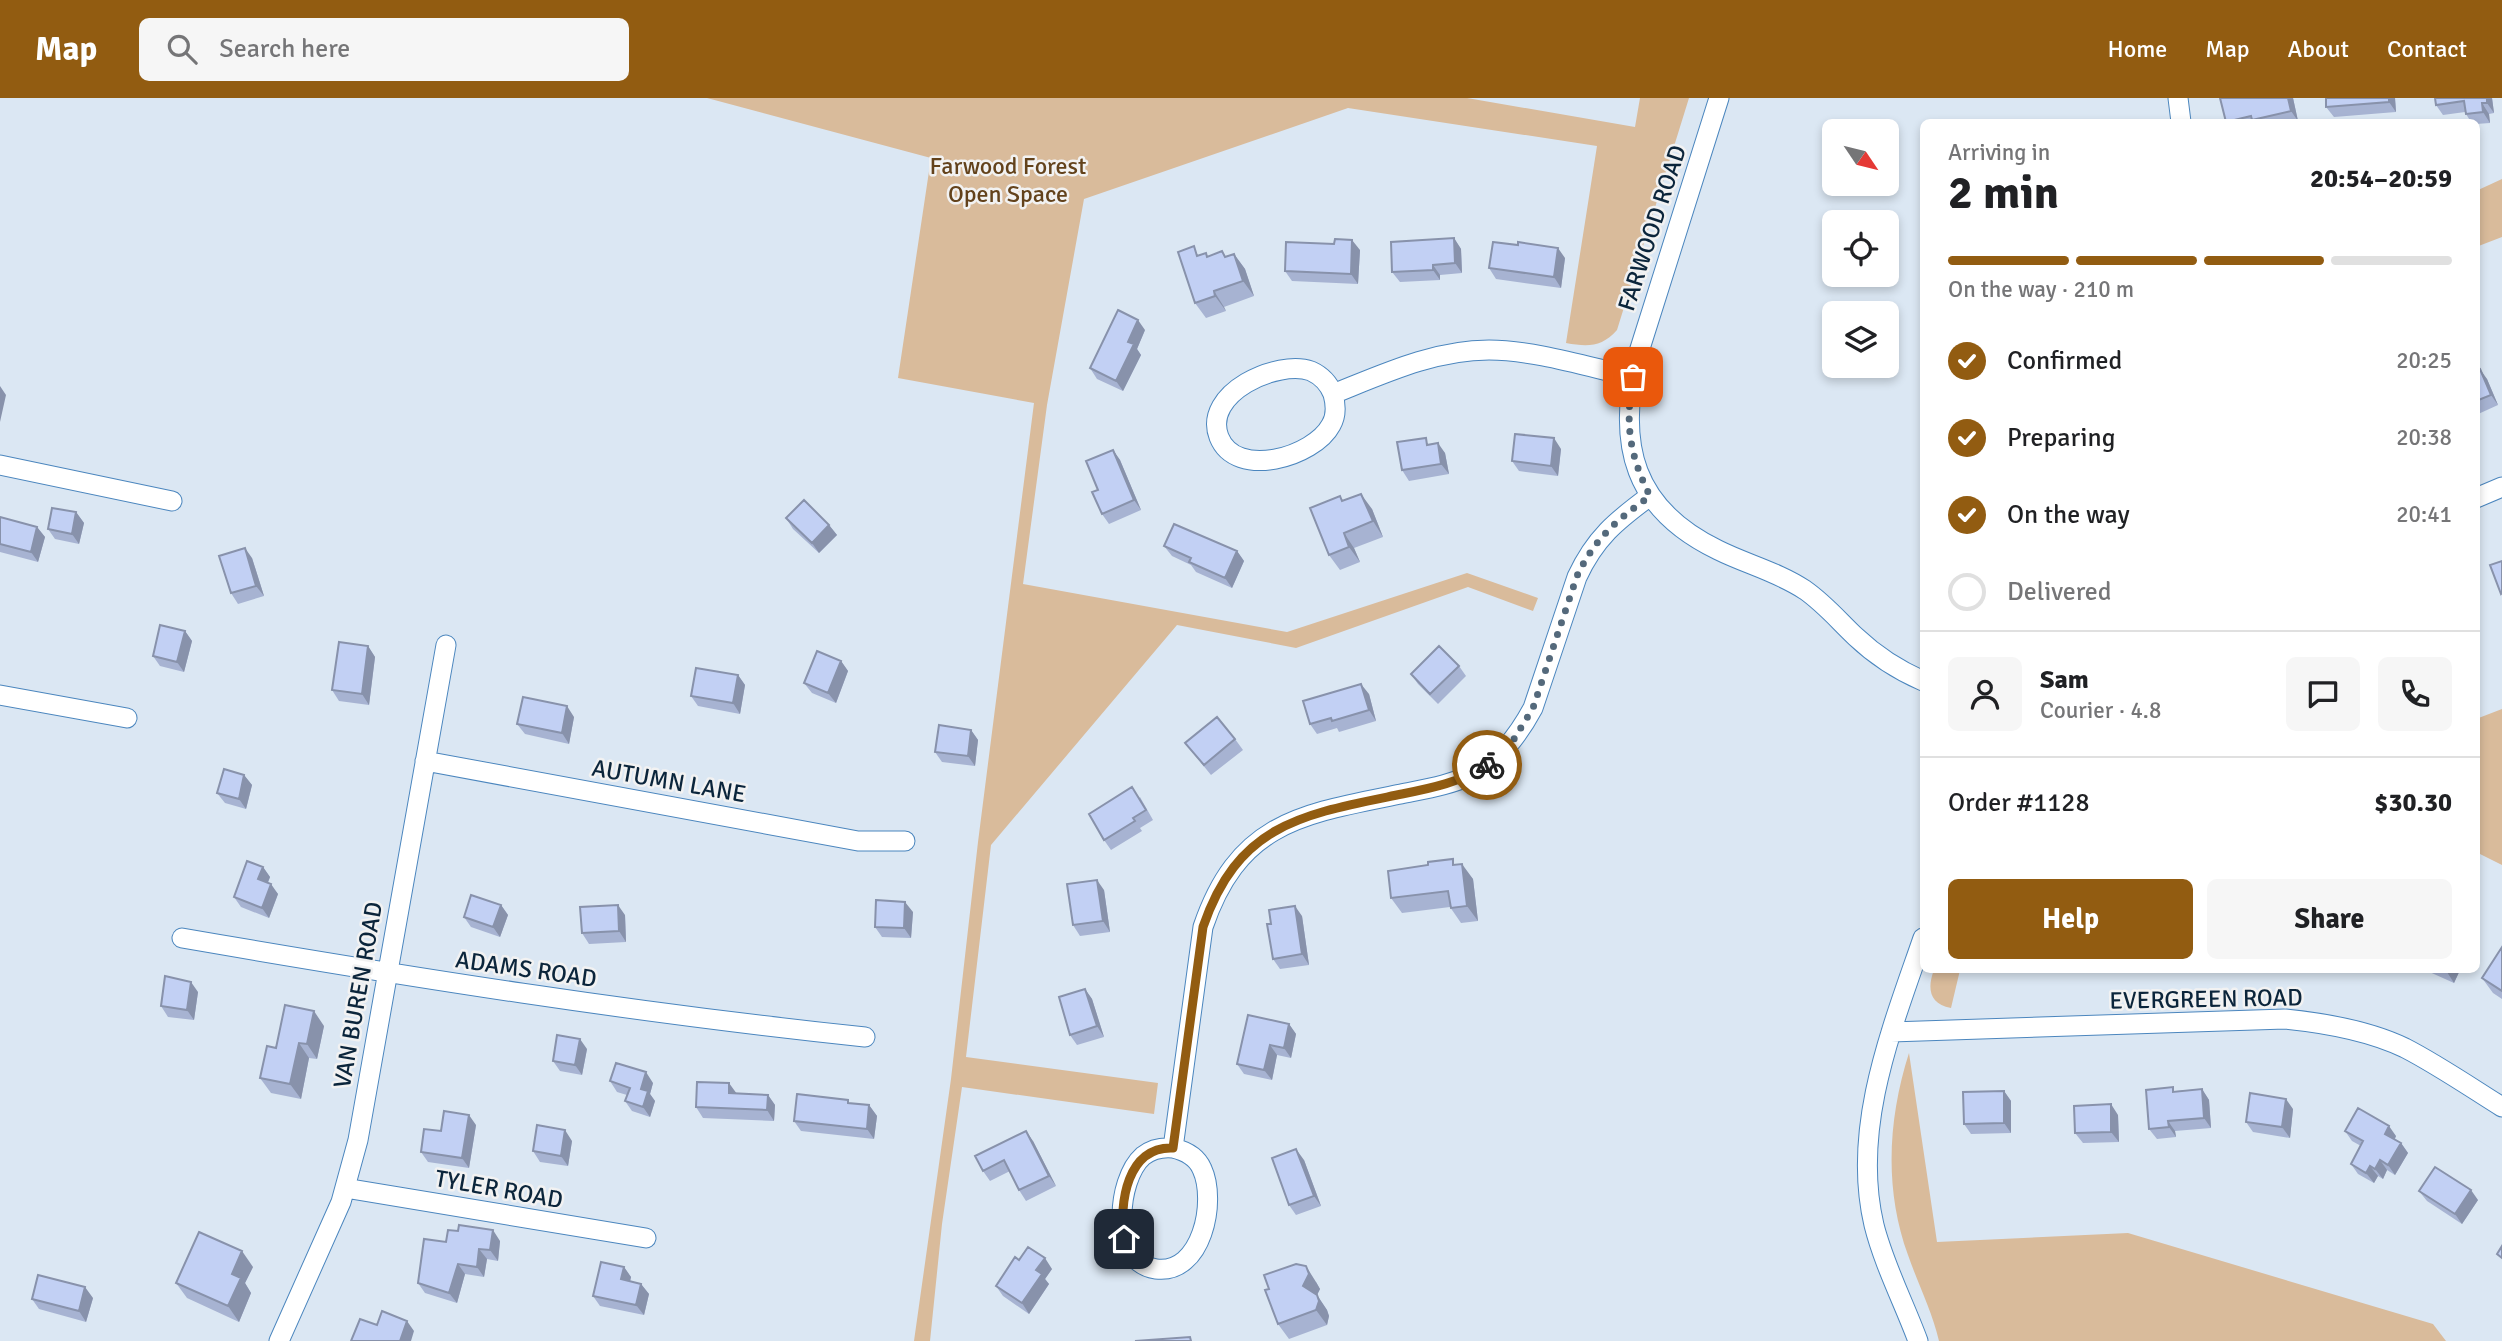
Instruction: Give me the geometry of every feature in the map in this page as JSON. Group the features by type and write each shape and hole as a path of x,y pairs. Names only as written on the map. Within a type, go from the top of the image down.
{"street":[{"name":"FARWOOD ROAD","path":"1719,98 1642,339 1633,377 1629,398 1629,441 1634,461 1650,496 1672,521 1688,534 1721,552 1802,588 1821,601 1877,655 1920,679"},
{"path":"2178,98 2181,119"},
{"path":"1333,394 1425,359 1468,351 1511,351 1633,377"},
{"path":"1288,370 1305,370 1320,376 1333,394 1335,416 1328,430 1315,442 1290,454 1264,461 1247,461 1232,455 1219,437 1217,415 1224,400 1237,389 1262,377 1288,370"},
{"path":"0,465 172,501"},
{"path":"2480,496 2502,488"},
{"path":"1173,1148 1203,927 1211,902 1239,859 1258,841 1303,816 1440,786 1473,774 1503,751 1524,726 1533,708 1585,559 1607,529 1650,496"},
{"name":"VAN BUREN ROAD","path":"279,1341 341,1202 358,1140 446,645"},
{"path":"0,695 127,718"},
{"name":"AUTUMN LANE","path":"425,761 858,841 905,841"},
{"name":"ADAMS ROAD","path":"182,938 387,974 865,1037"},
{"path":"1918,1341 1880,1245 1868,1184 1874,1098 1891,1032 1920,947"},
{"name":"EVERGREEN ROAD","path":"1891,1032 2285,1019 2322,1023 2357,1031 2403,1047 2502,1107"},
{"path":"1173,1148 1194,1157 1203,1170 1207,1186 1206,1214 1199,1241 1191,1256 1178,1266 1156,1269 1142,1264 1126,1247 1123,1230 1124,1203 1130,1176 1138,1161 1151,1151 1173,1148"},
{"name":"TYLER ROAD","path":"345,1188 646,1238"}],"green space":[{"name":"Farwood Forest Open Space","path":"707,98 1467,98 1635,127 1640,98 1689,98 1617,330 1600,343 1566,343 1597,146 1348,108 1084,199 1047,405 1023,584 1287,632 1467,573 1538,598 1533,611 1468,587 1296,648 1177,625 991,845 966,1057 1158,1083 1154,1114 962,1087 942,1224 930,1341 914,1341 951,1079 1034,403 898,378 931,158"},
{"path":"2502,179 2502,237 2480,245 2480,189"},
{"path":"2502,709 2502,865 2480,854 2480,717"},
{"path":"1933,973 1959,973 1951,1008 1934,999 1931,983"},
{"path":"1909,1053 1937,1242 2128,1233 2433,1324 2446,1341 1939,1341 1900,1230 1892,1179 1893,1129"}],"building":[{"path":"2220,98 2288,98 2291,111 2256,119 2252,119 2251,116 2225,119"},
{"path":"2326,98 2389,98 2389,102 2326,107"},
{"path":"2435,98 2487,98 2487,103 2482,103 2483,112 2466,114 2464,101 2436,105"},
{"path":"1454,238 1455,263 1433,265 1433,270 1392,272 1391,242"},
{"path":"1335,239 1352,240 1351,274 1285,271 1286,242 1334,244"},
{"path":"1493,242 1518,245 1518,242 1558,248 1554,277 1489,268"},
{"path":"1194,246 1197,256 1206,253 1207,257 1222,251 1225,257 1234,254 1243,281 1214,291 1215,296 1195,303 1178,252"},
{"path":"1118,310 1138,320 1128,342 1134,344 1116,381 1090,368"},
{"path":"2480,369 2491,395 2480,399"},
{"path":"1515,434 1554,438 1551,466 1512,461"},
{"path":"1426,438 1427,445 1438,443 1441,464 1402,470 1397,442"},
{"path":"1113,450 1134,500 1102,514 1092,492 1098,490 1086,461"},
{"path":"1361,494 1373,521 1344,533 1349,547 1329,555 1310,508 1340,496 1342,501"},
{"path":"804,500 829,525 812,543 786,518"},
{"path":"52,508 76,512 72,534 48,529"},
{"path":"0,517 37,527 31,552 0,544"},
{"path":"1174,524 1237,551 1225,578 1189,562 1191,558 1164,546"},
{"path":"245,548 256,586 231,593 219,556"},
{"path":"2502,561 2502,593 2501,594 2490,565"},
{"path":"160,625 185,631 177,662 153,656"},
{"path":"339,642 368,646 362,694 332,690"},
{"path":"1439,646 1459,666 1430,694 1411,674"},
{"path":"817,651 841,661 828,693 804,683"},
{"path":"696,668 738,675 733,703 691,696"},
{"path":"1361,684 1369,710 1332,721 1331,718 1310,724 1303,701"},
{"path":"523,697 567,706 562,733 517,724"},
{"path":"1217,717 1235,739 1204,765 1185,743"},
{"path":"939,725 971,730 968,756 935,752"},
{"path":"224,769 244,775 239,799 217,793"},
{"path":"1132,787 1146,810 1133,818 1135,821 1104,840 1089,814"},
{"path":"1453,859 1453,865 1462,864 1467,906 1451,908 1448,891 1391,898 1388,871"},
{"path":"247,861 263,867 258,879 271,884 262,908 234,897"},
{"path":"1097,880 1103,921 1073,925 1067,884"},
{"path":"471,895 501,905 493,927 464,917"},
{"path":"876,900 905,902 904,928 875,927"},
{"path":"618,905 619,931 582,933 580,907"},
{"path":"1295,906 1302,954 1273,959 1267,924 1271,924 1269,910"},
{"path":"2502,947 2502,991 2482,978"},
{"path":"165,976 191,982 187,1010 161,1006"},
{"path":"1085,989 1097,1026 1070,1035 1059,997"},
{"path":"285,1005 314,1011 307,1044 299,1043 290,1084 260,1078 267,1046 276,1048"},
{"path":"1248,1015 1289,1024 1284,1048 1270,1045 1264,1070 1237,1064"},
{"path":"557,1035 580,1039 575,1065 553,1061"},
{"path":"616,1063 646,1072 641,1089 648,1091 643,1107 625,1101 630,1088 610,1081"},
{"path":"697,1082 729,1083 729,1093 768,1095 767,1110 696,1107"},
{"path":"2173,1087 2173,1092 2202,1089 2204,1118 2168,1121 2169,1127 2149,1129 2146,1090"},
{"path":"2004,1091 2004,1123 1964,1124 1963,1092"},
{"path":"2250,1093 2286,1099 2282,1127 2246,1122"},
{"path":"797,1094 869,1105 867,1129 794,1121"},
{"path":"2111,1104 2111,1132 2075,1133 2074,1106"},
{"path":"2358,1108 2389,1126 2385,1134 2401,1143 2388,1165 2380,1160 2375,1169 2370,1166 2366,1173 2351,1164 2363,1141 2345,1131"},
{"path":"444,1111 469,1115 462,1158 421,1152 424,1129 441,1131"},
{"path":"537,1125 565,1130 561,1156 533,1151"},
{"path":"1026,1131 1049,1176 1019,1190 1004,1160 983,1171 975,1156"},
{"path":"1296,1149 1314,1196 1289,1205 1272,1158"},
{"path":"2435,1167 2471,1190 2455,1214 2419,1191"},
{"path":"459,1225 493,1230 490,1250 479,1249 477,1267 458,1264 449,1293 418,1283 424,1239 446,1242 448,1230 458,1231"},
{"path":"199,1232 242,1251 232,1274 241,1278 228,1306 176,1283"},
{"path":"1028,1247 1045,1258 1036,1270 1042,1274 1022,1303 996,1286 1015,1257 1019,1260"},
{"path":"601,1262 624,1267 621,1279 641,1284 636,1305 593,1296"},
{"path":"1296,1264 1306,1266 1309,1274 1303,1286 1317,1295 1319,1301 1316,1310 1278,1324 1265,1290 1269,1289 1264,1275"},
{"path":"38,1275 85,1287 79,1311 32,1299"},
{"path":"382,1311 407,1321 400,1341 351,1341 360,1319 377,1325"},
{"path":"1190,1337 1191,1341 1135,1341"}],"way so far":[{"path":"1487,765 1514,739 1533,708 1585,559 1607,529 1650,496 1634,461 1629,441 1629,398 1633,377"}],"route":[{"path":"1124,1239 1124,1203 1134,1168 1144,1155 1151,1151 1173,1148 1203,927 1211,902 1239,859 1258,841 1303,816 1440,786 1473,774 1487,765"}]}
